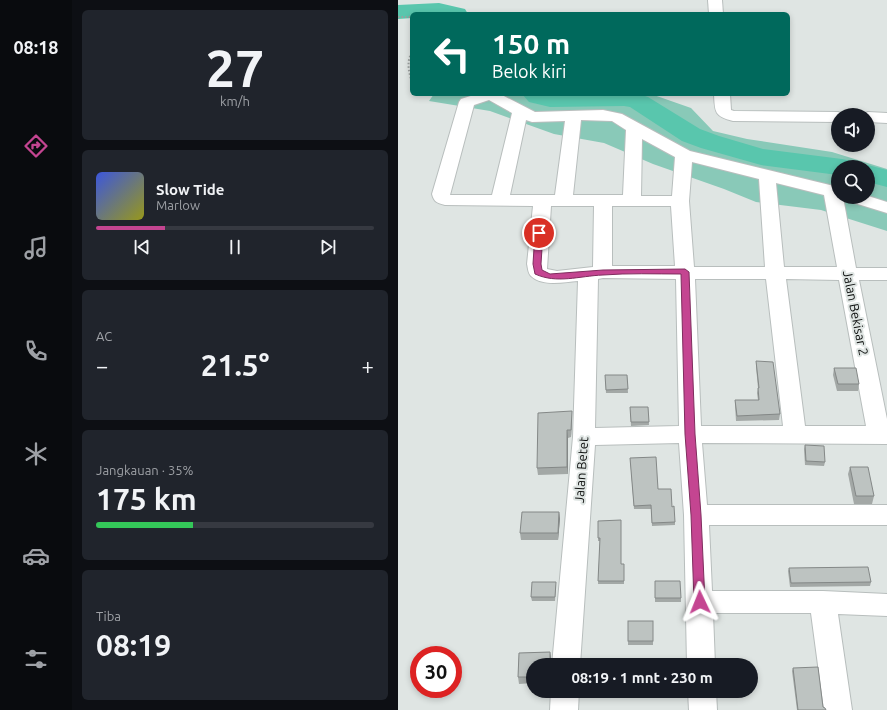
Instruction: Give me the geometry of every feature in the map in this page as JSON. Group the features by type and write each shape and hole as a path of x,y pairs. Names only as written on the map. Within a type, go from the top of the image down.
{"street":[{"path":"715,0 716,12"},
{"path":"487,96 467,102 440,194 442,199 603,202 680,201"},
{"path":"492,96 532,117 603,115 616,117 634,129 684,155 831,191"},
{"path":"722,96 723,111 726,114 733,116 831,117"},
{"path":"500,199 520,112"},
{"path":"563,201 574,116"},
{"path":"875,117 887,118"},
{"path":"632,201 634,129"},
{"path":"684,155 680,201 685,272 690,434 696,515 701,658"},
{"path":"766,174 775,273 795,434"},
{"path":"542,201 537,264 538,272 548,276 557,277 595,273 685,272 887,274"},
{"name":"Jalan Betet","path":"567,658 595,273 602,233 603,202"},
{"name":"Jalan Bekisar 2","path":"837,204 848,273 883,435"},
{"path":"875,204 887,208"},
{"path":"584,437 690,434 883,435"},
{"path":"696,515 887,515"},
{"path":"700,602 823,602 887,605"},
{"path":"823,602 838,710"},
{"path":"564,710 565,698"},
{"path":"702,698 703,710"}],"path":[{"path":"398,17 410,17"},
{"path":"410,55 408,71 410,76"}],"green space":[{"path":"433,96 657,96 691,108 713,131 747,139 832,152 858,160 831,160 831,204 875,204 875,165 887,169 887,231 821,210 756,202 653,164 604,143 554,134 490,111 429,101"}],"building":[{"path":"756,361 773,362 780,414 737,416 735,400 759,400"},
{"path":"834,368 856,368 859,384 838,384"},
{"path":"605,375 627,375 628,389 606,390"},
{"path":"630,407 648,407 649,422 631,422"},
{"path":"572,411 571,430 567,430 567,467 537,468 538,413"},
{"path":"805,445 824,446 825,462 806,461"},
{"path":"656,457 658,489 671,489 675,522 652,523 651,505 634,506 630,458"},
{"path":"850,467 868,467 874,496 856,496"},
{"path":"522,512 559,512 558,533 520,533"},
{"path":"621,520 621,564 624,564 624,581 598,581 600,538 598,538 598,521"},
{"path":"868,567 871,582 791,583 789,568"},
{"path":"655,581 680,581 681,598 655,598"},
{"path":"532,582 556,582 555,597 531,597"},
{"path":"628,621 653,621 653,641 628,641"},
{"path":"550,652 550,658 526,658 526,677 518,677 519,653"},
{"path":"818,667 823,707 826,710 798,710 793,668"}],"waterway":[{"path":"398,12 439,10 448,12"},
{"path":"537,96 550,99 626,98 639,102 691,135 710,142 761,157 831,166"},
{"path":"875,175 887,179"}],"route":[{"path":"539,233 537,264 538,272 548,276 557,277 603,272 685,272 690,434 700,602"}]}
